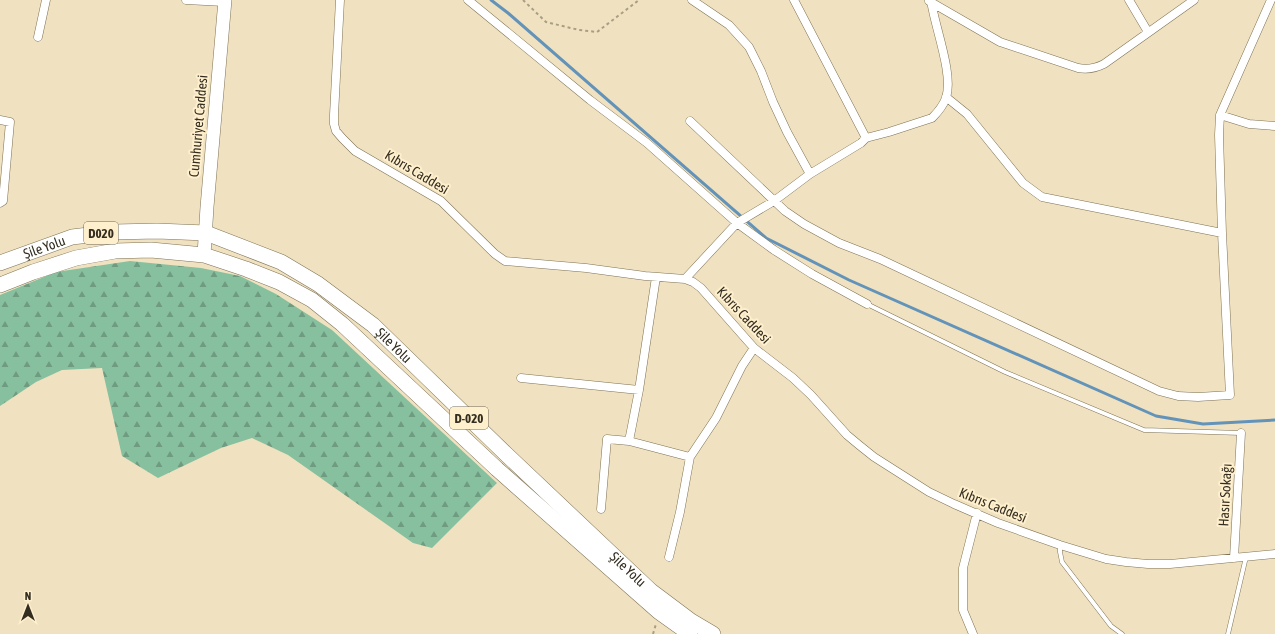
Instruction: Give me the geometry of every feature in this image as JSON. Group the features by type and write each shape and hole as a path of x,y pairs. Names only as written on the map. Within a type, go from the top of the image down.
{"highway":[{"name":"Şile Yolu","path":"0,263 72,237 121,232 157,231 206,233 281,262 318,284 373,325 507,455 651,591 691,621 713,634"},
{"name":"Şile Yolu","path":"0,285 33,272 76,258 115,251 151,250 204,255 279,282 312,300 342,324 497,468 659,612 690,634"}],"main road":[{"name":"Cumhuriyet Caddesi","path":"204,255 224,1"}],"street":[{"path":"38,37 46,0"},
{"path":"186,0 224,1"},
{"name":"Kıbrıs Caddesi","path":"340,0 334,124 336,131 355,151 441,201 495,254 505,261 685,279 693,282 701,288 754,348 793,378 811,395 847,435 874,457 929,492 998,523 1060,545 1106,559 1126,562 1170,564 1275,554"},
{"path":"468,0 584,95 647,143 737,223 774,250 812,274 867,304"},
{"path":"692,0 729,24 750,47 761,71 772,102 810,174"},
{"path":"794,0 866,138"},
{"path":"1129,0 1148,32"},
{"path":"930,1 1000,42 1083,69 1093,68 1104,64 1194,0"},
{"path":"690,120 785,211 804,224 839,242 880,259 1159,391 1178,396 1198,397 1230,394 1222,233 1219,135 1220,115 1271,0"},
{"path":"685,279 737,223 774,201 810,174 861,143 866,138 932,118 940,109 946,97 948,88 947,69 930,1"},
{"path":"946,97 967,114 1023,183 1042,197 1222,233"},
{"path":"1220,115 1249,124 1275,126"},
{"path":"0,120 10,122 3,201 0,203"},
{"path":"629,441 639,390 656,277"},
{"path":"669,557 680,512 690,457 716,418 742,366 754,348"},
{"path":"521,378 639,390"},
{"name":"Hasır Sokağı","path":"1234,558 1241,433"},
{"path":"602,509 607,439 629,441 690,457"},
{"path":"973,634 963,610 963,568 977,513"}],"lane":[{"path":"867,304 1005,372 1144,430 1241,433"},
{"path":"1060,545 1062,562 1111,626 1122,634"},
{"path":"1228,634 1246,557"}],"path":[{"path":"522,0 546,22 579,30 596,32 639,0"}],"green space":[{"path":"130,261 201,268 240,276 276,294 332,330 497,483 432,548 413,543 288,455 252,438 221,448 158,478 122,456 102,368 62,370 36,382 0,406 0,295 56,272"}],"waterway":[{"path":"491,0 508,13 766,238 849,280 1156,416 1203,424 1275,420"}]}
